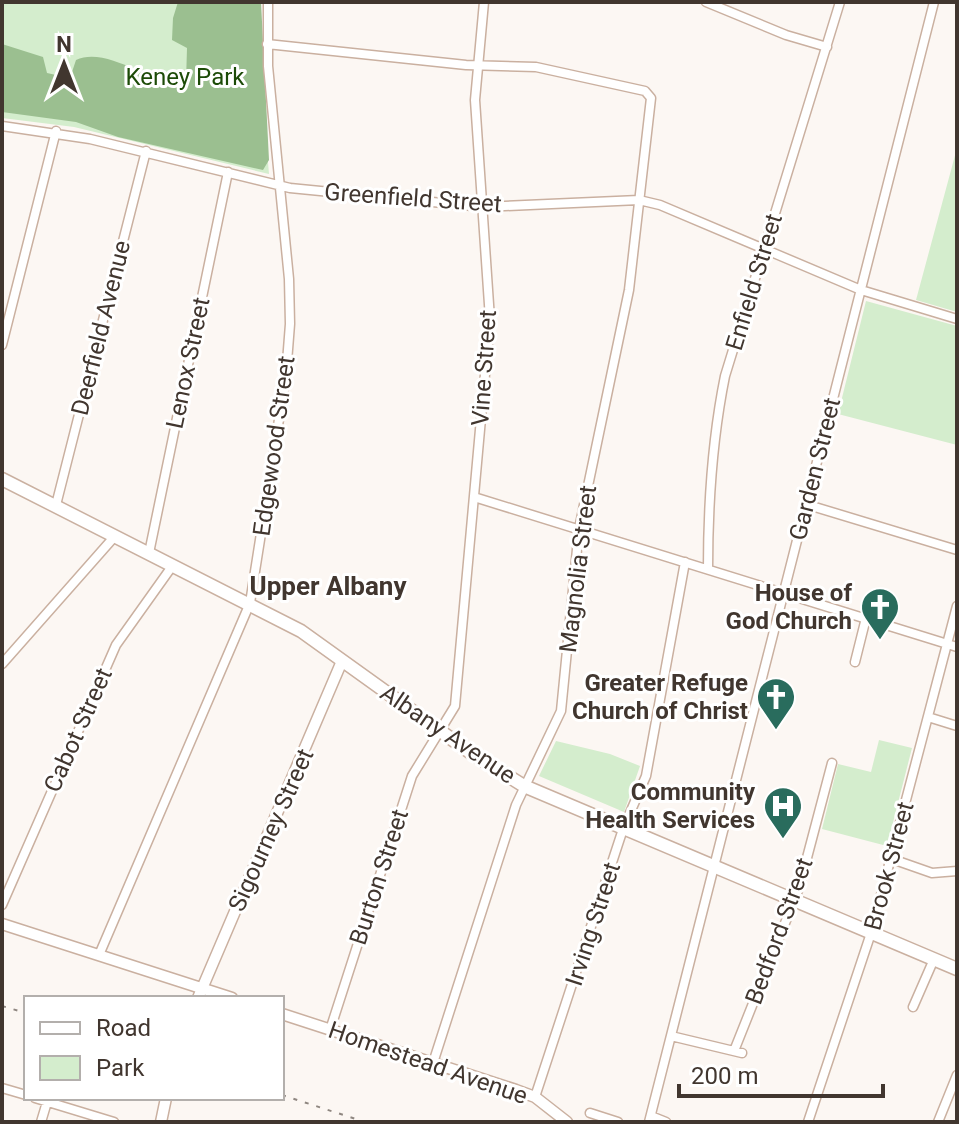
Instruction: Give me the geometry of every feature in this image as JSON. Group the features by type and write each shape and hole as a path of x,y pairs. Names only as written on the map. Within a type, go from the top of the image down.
{"highway":[{"name":"Albany Avenue","path":"2,479 301,631 524,786 957,969"}],"main road":[{"name":"Sigourney Street","path":"200,993 342,661"},
{"path":"2,924 99,955 200,993"},
{"name":"Homestead Avenue","path":"284,1015 535,1097 567,1122"},
{"path":"161,1122 166,1100"}],"street":[{"name":"Edgewood Street","path":"99,955 250,603 286,375 290,324 289,279 267,44 268,2"},
{"name":"Vine Street","path":"441,731 455,706 490,319 475,100 484,2"},
{"path":"706,2 786,35 827,47"},
{"name":"Enfield Street","path":"708,569 709,495 716,423 725,376 840,2"},
{"name":"Garden Street","path":"650,1119 934,2"},
{"path":"267,44 477,65"},
{"name":"Magnolia Street","path":"433,1063 524,786 561,711 579,529 624,315 650,94 549,69 477,65"},
{"name":"Greenfield Street","path":"2,126 56,131 280,186 483,207 639,200 660,205 861,290 957,319"},
{"path":"2,345 56,131"},
{"name":"Deerfield Avenue","path":"56,505 146,151"},
{"name":"Lenox Street","path":"149,553 228,172"},
{"path":"474,497 957,647"},
{"path":"805,504 957,550"},
{"path":"2,664 115,536"},
{"name":"Irving Street","path":"535,1097 623,829 646,776 685,562"},
{"name":"Cabot Street","path":"2,905 112,653 173,565"},
{"name":"Brook Street","path":"808,1122 871,933 957,606"},
{"path":"855,662 866,618"},
{"path":"928,717 957,726"},
{"name":"Burton Street","path":"330,1030 409,784 441,731"},
{"name":"Bedford Street","path":"671,1036 738,1052 794,900 832,763"},
{"path":"892,859 932,873 957,871"},
{"path":"913,1007 934,959"},
{"path":"938,1122 957,1075"},
{"path":"2,1088 24,1094"},
{"path":"41,1100 114,1122"},
{"path":"41,1122 47,1102"},
{"path":"590,1113 618,1122"},
{"path":"650,1119 666,1122"}],"green space":[{"name":"Keney Park","path":"2,2 259,2 258,45 269,174 74,127 2,118"},
{"name":"Keney Park","path":"178,2 261,2 269,160 263,170 118,137 76,122 2,112 2,44 43,57 47,73 70,78 76,60 89,57 116,62 159,79 186,82 187,48 172,40 173,18"},
{"path":"957,148 957,312 916,300"},
{"path":"866,301 957,326 957,445 838,414"},
{"path":"879,740 912,748 887,846 822,829 838,764 871,772"},
{"path":"556,741 610,754 640,766 624,812 539,776"}],"railway":[{"path":"2,1006 24,1012"},
{"path":"284,1096 365,1122"}],"place":[{"name":"House of God Church","path":"880,641"},
{"name":"Greater Refuge Church of Christ","path":"776,731"},
{"name":"Community Health Services","path":"783,840"}],"district":[{"name":"Upper Albany","path":"328,586"}]}
